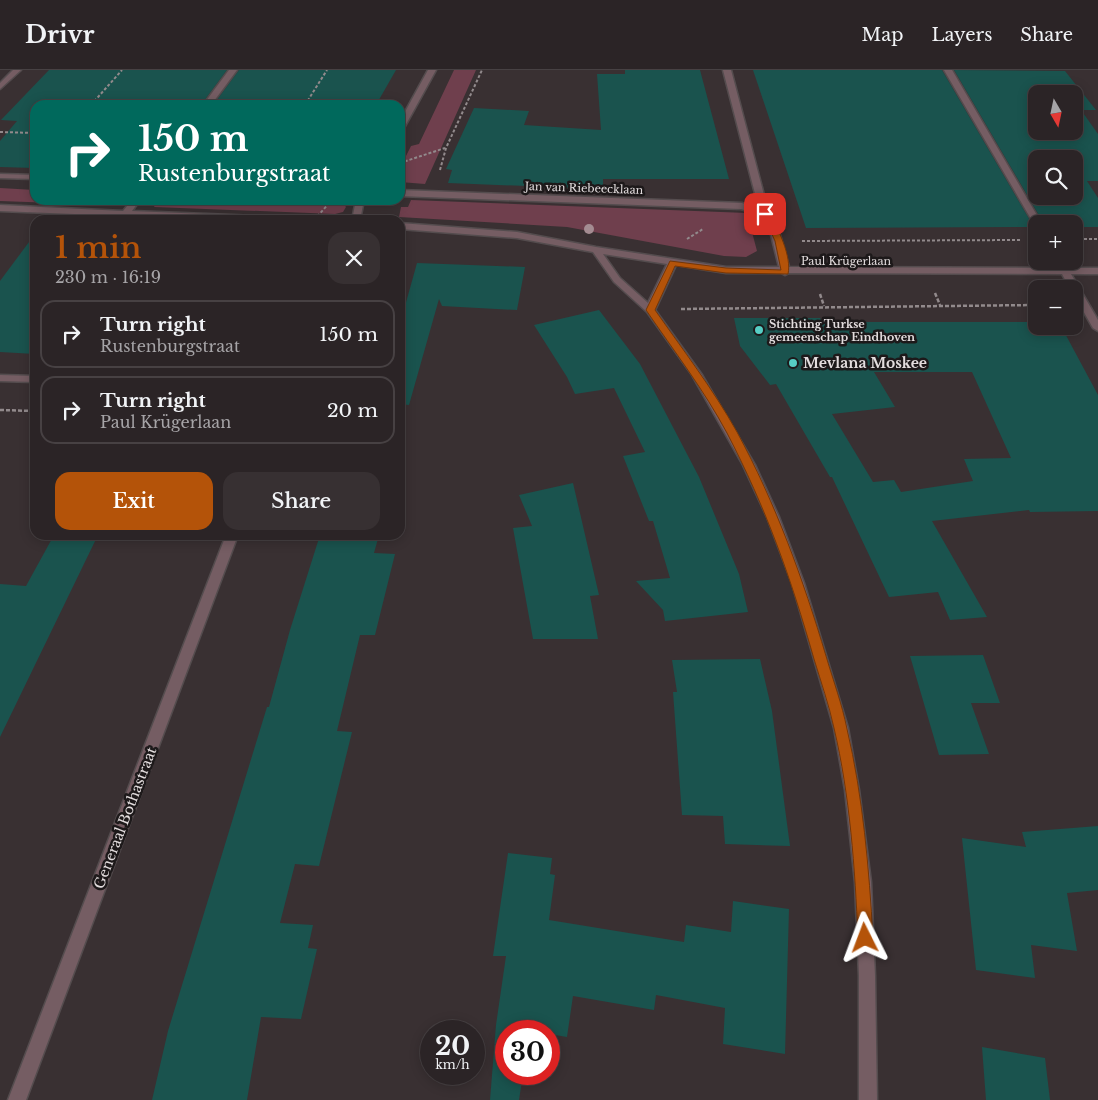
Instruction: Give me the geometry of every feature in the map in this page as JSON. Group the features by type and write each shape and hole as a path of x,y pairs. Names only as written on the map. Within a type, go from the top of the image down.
{"street":[{"path":"0,87 17,70"},
{"path":"211,100 233,70"},
{"path":"405,119 432,70"},
{"path":"727,70 765,214 773,225 779,241 786,272"},
{"path":"948,70 1033,215"},
{"path":"0,176 30,177"},
{"name":"Jan van Riebeecklaan","path":"405,193 742,206 765,214"},
{"path":"125,214 132,205"},
{"path":"0,208 151,215"},
{"path":"405,226 517,235 596,250 617,280 650,310 697,375 732,432 773,517 798,583 841,728 852,790 863,882 867,976 868,1100"},
{"name":"Paul Krügerlaan","path":"596,250 726,270 786,272 1098,271"},
{"path":"650,310 672,263"},
{"path":"1065,271 1098,328"},
{"path":"0,378 30,379"},
{"name":"Generaal Bothastraat","path":"18,1100 230,540"}],"path":[{"path":"95,100 122,70"},
{"path":"308,100 327,70"},
{"path":"433,194 446,148 482,70"},
{"path":"0,132 30,134"},
{"path":"405,161 446,148"},
{"path":"318,215 328,205"},
{"path":"672,263 675,246 742,206"},
{"path":"1083,239 1098,239"},
{"path":"779,241 1027,240"},
{"path":"650,310 726,307 1028,305"},
{"path":"0,410 30,412"}],"shaded area":[{"path":"454,70 476,70 425,184 405,182 405,158 411,146 419,144"},
{"path":"0,188 30,190 30,202 0,201"},
{"path":"411,200 747,213 757,251 746,257 724,256 567,227 405,217 405,215 399,215 401,207 408,207"},
{"path":"155,205 344,205 346,207 343,212 335,214 154,207"}],"building":[{"path":"49,70 227,70 205,100 30,100 30,168 0,167 0,141 17,121 1,120"},
{"path":"239,70 396,70 379,100 217,100"},
{"path":"625,70 700,70 729,179 603,179 603,189 448,183 452,170 446,169 474,108 529,111 524,125 601,130 597,74 625,74"},
{"path":"753,70 942,70 1028,217 1028,227 806,228"},
{"path":"954,70 1065,71 1076,85 1028,85 1028,140 1083,140 1083,113 1098,134 1098,181 1087,181 1098,198 1098,227 1083,227 1083,215 1039,215 1033,205 1083,205 1083,150 1028,150 1028,197"},
{"path":"1083,94 1096,110 1083,110"},
{"path":"30,241 30,354 0,352 0,281"},
{"path":"417,263 525,267 517,310 442,306 439,299 409,405 405,405 405,306"},
{"path":"599,310 640,364 699,477 739,574 748,612 665,621 663,610 636,581 670,578 653,521 649,521 623,456 645,452 614,388 575,394 567,377 534,325"},
{"path":"734,318 820,318 822,322 1028,322 1028,335 1066,335 1098,395 1098,511 1030,512 1029,510 932,521 987,617 950,620 938,592 889,597 832,477 830,477 776,384 770,385 740,346","holes":["874,372 972,372 1011,458 964,459 973,481 901,492 894,480 873,482 832,414 895,407"]},
{"path":"573,483 599,595 590,596 598,639 533,639 513,528 532,526 519,495"},
{"path":"51,540 96,540 0,737 0,584 26,586"},
{"path":"318,540 378,540 374,553 395,554 375,635 360,635 337,731 352,732 319,866 295,864 280,923 313,925 308,948 317,949 301,1019 261,1017 247,1100 152,1100 168,1031 267,707 269,707 290,630"},
{"path":"983,655 1000,703 971,703 989,754 939,755 910,656"},
{"path":"760,659 772,711 790,846 725,844 723,816 682,815 673,692 677,692 672,660"},
{"path":"1098,826 1098,890 1067,893 1077,951 1031,945 1035,978 976,970 962,838 1026,847 1022,832"},
{"path":"508,853 552,858 550,874 555,875 549,920 684,942 686,925 731,932 733,901 789,909 785,1054 723,1044 725,1008 656,995 654,1010 573,996 567,1037 560,1036 560,1020 497,1020 506,956 493,956"},
{"path":"495,1038 495,1085 521,1085 519,1100 490,1100"},
{"path":"982,1047 1045,1058 1050,1100 986,1100"}],"place":[{"name":"Stichting Turkse gemeenschap Eindhoven","path":"759,330"},
{"name":"Mevlana Moskee","path":"793,363"}],"route":[{"path":"765,214 773,225 779,241 786,272 726,270 672,263 650,310 697,375 732,432 773,517 798,583 841,728 852,790 863,882 865,938"}]}
